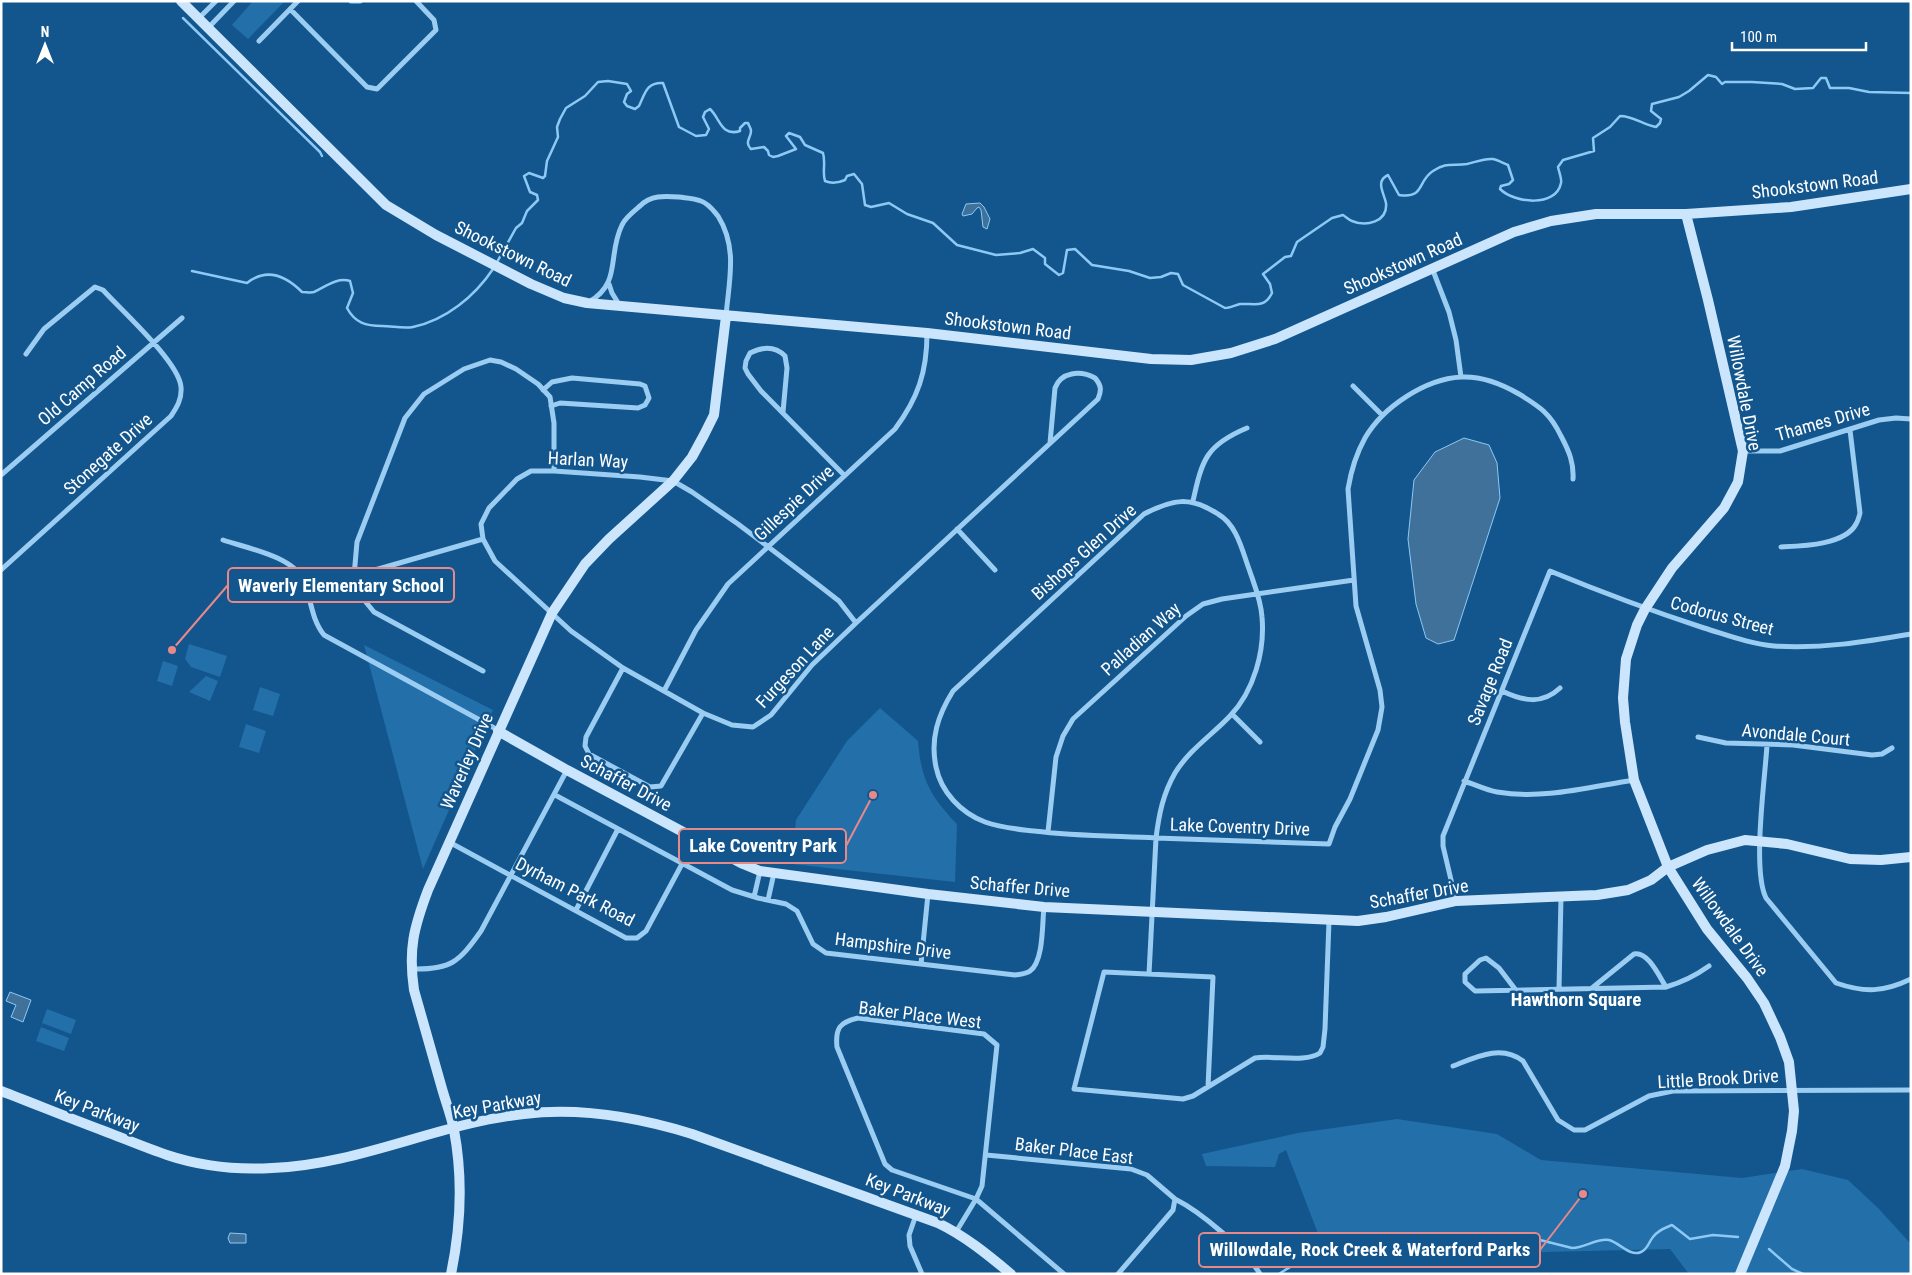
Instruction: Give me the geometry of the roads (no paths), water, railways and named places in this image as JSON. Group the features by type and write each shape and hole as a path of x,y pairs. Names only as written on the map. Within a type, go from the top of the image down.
{"street":[{"name":"Shookstown Road","path":"181,1 386,205 531,284 564,298 621,307 927,333 1151,359 1191,360 1231,353 1275,339 1514,232 1551,222 1596,214 1686,214 1791,207 1911,189"},
{"path":"198,19 216,1"},
{"path":"208,28 234,1"},
{"path":"259,41 298,1"},
{"path":"351,1 360,1"},
{"path":"290,9 367,87 377,89 436,30 434,20 416,1"},
{"path":"621,307 612,293 609,284 618,236 626,219 640,205 657,196 692,198 702,201 714,210 725,228 729,240 730,262 726,316"},
{"name":"Willowdale Drive","path":"1686,214 1743,451 1738,482 1724,508 1672,568 1645,609 1631,641 1626,659 1623,698 1634,780 1668,867 1707,929 1747,978 1764,1004 1780,1037 1789,1062 1794,1110 1785,1166 1740,1274"},
{"path":"1432,268 1449,312 1461,377 1485,380 1509,388 1543,408 1557,426 1570,454 1574,466 1573,479"},
{"path":"587,303 598,297 609,284"},
{"path":"26,354 44,329 95,287 102,290 152,342"},
{"name":"Waverley Drive","path":"451,1274 456,1247 460,1191 454,1129 418,1003 411,969 415,925 449,842 552,613 585,564 609,539 673,481 692,457 714,415 726,316"},
{"name":"Old Camp Road","path":"1,475 152,342 182,318"},
{"name":"Gillespie Drive","path":"664,691 696,630 728,584 894,429 906,414 918,391 925,365 927,333"},
{"name":"Stonegate Drive","path":"1,570 171,416 181,397 181,386 178,375 152,342"},
{"path":"783,412 787,368 785,356 777,350 769,348 750,353 745,368 748,374 762,391 844,475"},
{"path":"483,671 374,612 356,590 354,576 357,542 405,418 424,394 464,369 490,360 500,362 516,369 538,384 550,397 554,423 554,471"},
{"name":"Furgeson Lane","path":"552,613 571,631 623,668 703,713 732,725 753,727 772,715 812,665 856,623 1050,443 1098,398 1101,392 1100,387 1094,378 1070,374 1058,380 1055,388 1050,443"},
{"name":"Lake Coventry Drive","path":"1156,838 1329,844 1335,827 1350,799 1378,730 1382,707 1380,690 1356,606 1348,489 1357,455 1365,438 1382,414 1407,395 1430,385 1461,377"},
{"path":"543,390 552,382 572,378 640,384 645,386 648,398 645,405 638,408 560,403 551,406"},
{"path":"1353,386 1382,414"},
{"name":"Thames Drive","path":"1743,451 1780,451 1879,420 1911,419"},
{"path":"1149,974 1156,838 1160,808 1167,788 1188,755 1232,714 1248,689 1258,665 1262,640 1262,616 1258,594 1239,539 1225,518 1193,501 1198,477 1212,448 1226,437 1247,428"},
{"path":"1781,547 1829,542 1844,536 1856,526 1860,513 1850,430"},
{"name":"Harlan Way","path":"483,539 481,524 489,508 517,479 531,471 640,477 673,481"},
{"path":"673,481 738,524 839,601 856,623"},
{"name":"Bishops Glen Drive","path":"1156,838 1048,832 1002,827 984,821 956,804 946,791 938,777 933,745 935,727 942,709 953,691 1144,514 1162,504 1193,501"},
{"path":"957,529 995,570"},
{"path":"354,576 483,539 495,561 552,613"},
{"name":"Schaffer Drive","path":"223,540 278,558 292,566 304,580 314,618 324,634 360,656 567,770 743,864 760,871 928,894 1044,907 1358,921 1386,917 1456,901 1562,896 1628,890 1650,880 1668,867 1707,850 1746,840 1787,844 1850,859 1881,860 1911,857"},
{"name":"Savage Road","path":"1456,901 1443,846 1443,836 1550,571 1645,609"},
{"name":"Palladian Way","path":"1048,832 1056,757 1063,736 1073,719 1186,616 1203,604 1222,599 1354,580"},
{"name":"Codorus Street","path":"1645,609 1738,639 1772,646 1844,646 1911,634"},
{"path":"623,668 586,737 585,746 589,754 650,787 661,786 703,713"},
{"path":"1502,691 1530,701 1543,699 1560,688"},
{"path":"1232,714 1260,742"},
{"name":"Avondale Court","path":"1698,737 1726,743 1792,745 1872,755 1882,754 1892,748"},
{"path":"1767,745 1760,841 1760,876 1766,898 1836,983 1850,988 1866,990 1893,988 1911,978"},
{"path":"411,969 428,970 442,967 453,963 464,955 481,931 512,876 567,770"},
{"path":"1464,781 1495,792 1549,794 1634,780"},
{"name":"Hampshire Drive","path":"555,795 732,890 786,904 797,910 813,944 826,953 1015,975 1024,974 1031,970 1040,957 1044,907"},
{"path":"576,910 618,829"},
{"name":"Dyrham Park Road","path":"449,842 626,938 637,938 646,931 682,864"},
{"path":"754,897 760,871"},
{"path":"768,900 774,873"},
{"path":"921,964 928,894"},
{"path":"1559,989 1562,896"},
{"path":"1208,1087 1213,977 1104,972 1074,1089 1184,1099 1193,1096 1208,1087 1255,1058 1267,1056 1308,1058 1320,1053 1323,1047 1325,1029 1329,921"},
{"path":"1592,988 1634,954 1638,953 1645,956 1666,986"},
{"path":"1515,989 1499,968 1486,958 1480,960 1465,974 1465,982 1475,991 1666,986 1682,983 1709,966"},
{"name":"Baker Place West","path":"956,1232 976,1199 982,1186 997,1045 984,1034 858,1018 846,1020 838,1027 837,1047 884,1164 892,1170 976,1199"},
{"name":"Little Brook Drive","path":"1453,1066 1489,1052 1514,1054 1523,1061 1558,1120 1574,1130 1585,1130 1649,1096 1673,1091 1793,1089"},
{"path":"1793,1089 1911,1090"},
{"name":"Key Parkway","path":"1,1091 168,1156 206,1164 245,1168 281,1167 334,1160 454,1129 523,1114 581,1112 624,1116 692,1134 916,1214 956,1232 976,1245 1011,1274"},
{"name":"Baker Place East","path":"986,1156 1131,1169 1147,1175 1175,1198 1192,1208 1242,1252 1260,1274"},
{"path":"1118,1274 1173,1210 1175,1198"},
{"path":"976,1199 1064,1274"},
{"path":"916,1214 909,1236 910,1246 922,1274"}],"waterway":[{"path":"183,18 322,156"},
{"path":"496,264 516,228 522,223 527,211 538,200 537,195 530,192 524,176 529,173 543,178 545,176 547,161 558,137 557,127 566,108 585,96 598,82 608,81 627,84 631,91 627,94 624,102 627,106 635,109 653,84 663,83 679,127 696,136 706,135 709,129 703,117 705,112 710,109 722,126 729,131 740,131 740,128 745,123 748,123 751,131 748,142 749,147 751,149 764,147 769,155 773,157 796,149 786,136 789,133 800,137 805,145 823,153 825,181 840,182 845,180 847,176 854,174 862,184 865,205 871,207 889,203 907,214 933,223 957,245 996,255 1020,253 1033,249 1045,258 1045,264 1059,275 1063,273 1067,250 1075,249 1092,265 1129,271 1150,278 1161,277 1171,273 1178,274 1183,285 1225,308 1240,304 1258,304 1266,301 1272,293 1270,284 1263,274 1285,257 1291,256 1297,242 1332,218 1343,215 1358,223 1369,223 1380,219 1386,209 1381,184 1382,180 1388,175 1399,195 1407,196 1417,192 1428,175 1442,166 1493,159 1508,165 1513,180 1509,184 1501,186 1500,189 1506,194 1524,200 1543,200 1558,191 1561,183 1558,167 1563,160 1594,151 1593,138 1610,127 1620,116 1630,117 1656,127 1661,119 1651,111 1652,104 1679,97 1708,75 1716,77 1722,84 1725,82 1752,82 1782,84 1795,89 1813,88 1821,78 1826,78 1830,88 1849,88 1869,92 1911,93"},
{"path":"192,271 247,283 262,275 276,276 283,278 302,292 314,292 340,280 350,281 353,293 347,308 357,320 371,325 406,328 425,324 459,306 478,288 493,269"},
{"path":"1279,1274 1319,1254 1336,1249 1361,1248 1377,1239 1412,1246 1436,1242 1465,1242 1501,1235 1524,1236 1572,1248 1600,1240 1609,1240 1633,1253 1637,1253 1645,1249 1657,1233 1672,1225 1690,1239 1713,1235 1738,1237"},
{"path":"1769,1249 1792,1269 1803,1274"}],"place":[{"name":"Waverly Elementary School","path":"172,650"},
{"name":"Lake Coventry Park","path":"873,795"},
{"name":"Willowdale, Rock Creek & Waterford Parks","path":"1583,1194"}],"district":[{"name":"Hawthorn Square","path":"1576,999"}]}
